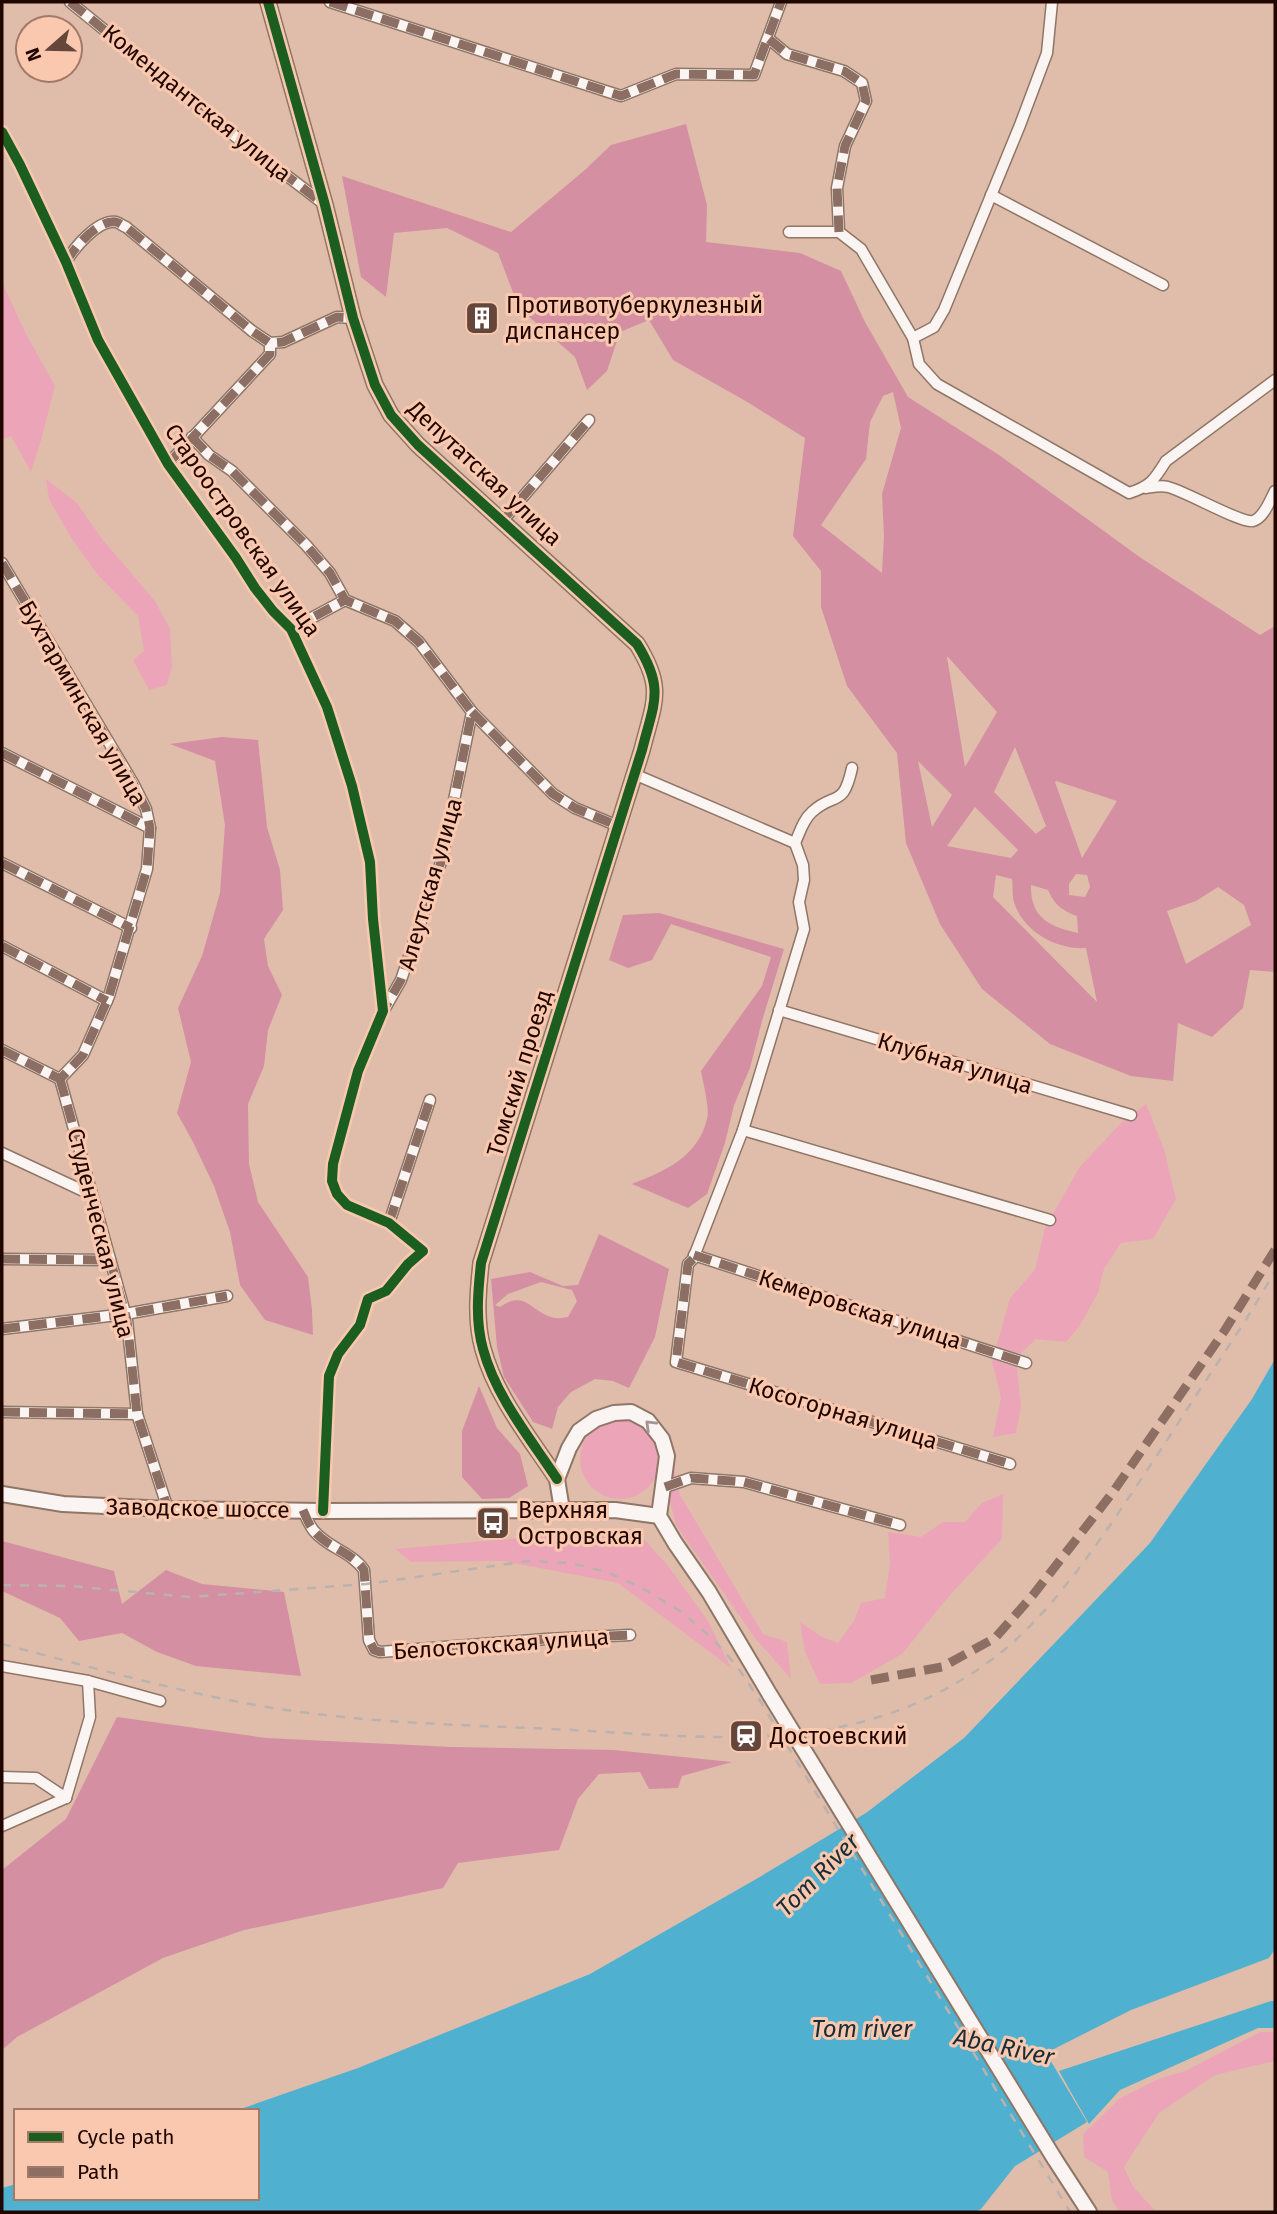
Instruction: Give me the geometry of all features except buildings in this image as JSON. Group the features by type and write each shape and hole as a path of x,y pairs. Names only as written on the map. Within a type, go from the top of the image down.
{"main road":[{"name":"Депутатская улица","path":"268,2 325,205 353,318 375,386 391,415 418,444 637,644 651,666 656,688 655,699"},
{"name":"Томский проезд","path":"557,1479 499,1391 482,1347 477,1298 481,1263 655,699"},
{"path":"562,1510 557,1479 579,1430 596,1419 614,1413 631,1412 648,1420 662,1439 667,1456 665,1488 659,1516 709,1592 1089,2212"},
{"name":"Заводское шоссе","path":"2,1494 63,1503 168,1509 615,1510 659,1516"}],"street":[{"name":"Комендантская улица","path":"70,2 236,137 325,205"},
{"path":"330,2 621,96 676,74 754,75 781,2"},
{"path":"913,338 934,327 944,310 1047,54 1052,2"},
{"path":"769,39 787,54 844,71 862,83 866,101 845,146 837,188 839,232"},
{"name":"Староостровская улица","path":"2,132 66,262 98,340 168,464 236,558 254,588 291,629 327,707 352,786 370,862 383,1011 358,1071 333,1164 332,1181 337,1194 347,1205 389,1223 423,1251 408,1264 386,1291 368,1299 360,1325 338,1354 329,1376 323,1511"},
{"path":"991,195 1163,285"},
{"path":"66,262 72,251 100,224 115,222 126,227 270,343 283,342 337,317 353,318"},
{"path":"789,232 839,232 862,249 913,338 919,364 937,384 1129,493 1166,486 1242,521 1252,521 1261,517 1275,491"},
{"path":"168,464 270,354 270,343"},
{"path":"1145,488 1154,480 1166,461 1275,380"},
{"path":"503,520 589,421"},
{"path":"192,437 209,455 232,471 306,545 330,573 345,600 395,621 419,642 472,712 553,794 575,808 618,826"},
{"name":"Бухтарминская улица","path":"2,563 134,783 146,809 150,828 147,869 107,1000 83,1055 60,1079"},
{"path":"291,629 345,600"},
{"name":"Алеутская улица","path":"383,1011 401,980 442,859 472,712"},
{"path":"2,753 150,828"},
{"path":"694,1257 743,1130 804,929 799,902 804,880 803,865 795,843 811,813 841,796 849,782 852,768"},
{"path":"634,774 795,843"},
{"path":"2,863 131,928"},
{"path":"2,946 107,1000"},
{"name":"Клубная улица","path":"779,1010 1131,1115"},
{"path":"2,1050 60,1079"},
{"name":"Студенческая улица","path":"60,1079 125,1314 137,1414 168,1509"},
{"path":"389,1223 430,1100"},
{"path":"743,1130 1049,1220"},
{"path":"2,1153 92,1195"},
{"name":"Косогорная улица","path":"694,1257 688,1264 676,1362 1010,1464"},
{"name":"Кемеровская улица","path":"694,1257 1026,1363"},
{"path":"2,1259 110,1259"},
{"path":"2,1329 125,1314 226,1296"},
{"path":"2,1412 137,1414"},
{"path":"665,1488 691,1478 744,1482 900,1525"},
{"name":"Белостокская улица","path":"303,1510 313,1530 358,1561 364,1570 369,1640 374,1650 380,1652 630,1635"},
{"path":"2,1666 88,1681 160,1701"},
{"path":"2,1826 66,1798 90,1717 88,1681"},
{"path":"2,1777 36,1778 66,1798"}],"shaded area":[{"path":"686,124 707,205 706,242 800,253 841,271 865,322 908,397 999,455 1141,558 1260,635 1275,626 1275,972 1250,970 1243,1008 1212,1037 1178,1023 1173,1081 1131,1076 1050,1044 982,989 940,924 906,843 897,753 847,686 821,607 821,571 793,536 805,438 673,360 649,320 620,332 607,371 587,390 575,357 519,308 498,253 447,228 394,233 386,297 361,277 342,176 511,232 611,145","holes":["893,392 901,428 882,494 882,573 821,525 866,459 870,422 883,396","947,657 997,712 965,767","1015,747 1046,826 1036,834 994,792","918,761 952,795 932,827","1055,782 1117,801 1082,858","975,807 1018,850 1011,858 947,846","1076,874 1087,875 1090,887 1085,897 1069,895 1069,884","996,875 1012,879 1013,897 1018,913 1033,930 1064,946 1086,948 1097,1002 993,897","1031,885 1048,890 1059,906 1077,916 1078,933 1051,924 1034,906","1218,887 1244,905 1251,925 1186,964 1167,911 1196,901"]},
{"path":"2,282 25,332 55,386 31,472 11,436 2,439"},
{"path":"46,479 77,503 102,539 155,601 170,629 172,667 167,685 149,690 133,660 144,651 138,616 97,574 70,536 49,499"},
{"path":"222,737 258,740 267,827 280,870 283,910 264,939 268,966 282,995 268,1030 264,1066 248,1104 249,1164 258,1202 308,1277 313,1335 265,1320 240,1285 230,1232 214,1186 177,1113 191,1062 178,1008 202,956 220,893 225,825 215,761 170,744"},
{"path":"659,913 784,949 750,1068 734,1105 725,1143 707,1194 688,1208 632,1184 678,1161 688,1153 703,1132 708,1114 701,1071 762,986 771,957 671,924 652,960 628,968 609,960 623,915"},
{"path":"1146,1104 1164,1149 1176,1199 1153,1239 1121,1243 1104,1269 1098,1293 1079,1327 1066,1342 1036,1339 1016,1358 1021,1407 1016,1433 993,1437 1001,1398 992,1362 1010,1298 1035,1270 1045,1228 1079,1168 1120,1124"},
{"path":"599,1234 669,1269 655,1337 629,1388 613,1381 595,1379 571,1392 558,1407 552,1429 533,1422 504,1377 497,1347 491,1279 530,1272 563,1286 578,1285","holes":["541,1282 572,1290 577,1301 568,1317 551,1317 515,1300 500,1307 495,1305 508,1294"]},
{"path":"479,1386 497,1428 520,1454 528,1486 509,1498 482,1499 462,1477 462,1431"},
{"path":"620,1419 635,1422 648,1431 657,1444 660,1459 657,1474 648,1487 635,1496 620,1499 605,1496 592,1487 583,1474 580,1459 583,1444 592,1431 605,1422"},
{"path":"670,1450 680,1495 763,1634 787,1642 791,1679 755,1638 676,1525 665,1482"},
{"path":"1003,1494 1002,1539 950,1595 902,1654 851,1683 820,1684 805,1652 800,1622 822,1637 838,1643 854,1621 861,1603 885,1598 890,1563 888,1532 921,1537 943,1522 965,1522 982,1503"},
{"path":"588,1532 643,1538 669,1567 708,1621 731,1668 618,1583 503,1561 411,1562 395,1549"},
{"path":"2,1541 114,1571 122,1604 166,1570 202,1584 284,1592 301,1676 196,1666 157,1652 122,1633 79,1641 60,1618 2,1591"},
{"path":"117,1717 266,1738 452,1747 614,1750 732,1762 682,1776 678,1788 649,1789 640,1772 599,1774 578,1799 559,1850 458,1863 443,1888 244,1930 163,1958 17,2037 2,2050 2,1870 66,1819"},
{"path":"1260,2032 1275,2032 1275,2061 1215,2075 1159,2113 1124,2167 1132,2185 1156,2212 1120,2212 1112,2201 1108,2172 1084,2157 1083,2134 1119,2099 1158,2079 1185,2071"}],"water":[{"name":"Tom river","path":"1275,1359 1275,1949 1269,1958 1131,2010 1046,2053 1087,2122 1015,2166 981,2209 974,2212 2,2212 2,2188 14,2185 14,2200 259,2200 259,2109 241,2109 358,2068 590,1974 866,1813 964,1738 1150,1543 1252,1399"},
{"path":"1275,2001 1275,2028 1258,2028 1120,2090 1089,2124 1059,2071"}],"railway":[{"path":"2,1644 204,1695 273,1708 385,1721 729,1737 829,1729 878,1717 926,1699 974,1672 1014,1641 1050,1605 1111,1524 1230,1345 1275,1271"},
{"path":"2,1585 70,1586 190,1597 366,1584 529,1561 570,1563 607,1572 642,1588 680,1611 711,1637 736,1665 1070,2212"}],"marked path":[{"path":"70,2 236,137 325,205"},
{"path":"330,2 621,96 676,74 754,75 781,2"},
{"path":"769,39 787,54 844,71 862,83 866,101 845,146 837,188 839,232"},
{"path":"66,262 94,230 109,222 116,222 126,227 270,343 283,342 337,317 353,318"},
{"path":"168,464 270,354 270,343"},
{"path":"503,520 589,420"},
{"path":"192,437 209,455 232,471 306,545 330,573 345,600 395,621 419,642 472,712 442,859 401,980 383,1011"},
{"path":"2,563 133,783 146,809 150,828 147,869 109,996 83,1055 60,1079"},
{"path":"291,629 345,600"},
{"path":"472,712 553,794 575,808 618,826"},
{"path":"2,753 150,828"},
{"path":"2,863 131,928"},
{"path":"2,946 107,1001"},
{"path":"2,1050 60,1079"},
{"path":"60,1079 127,1320 137,1414 168,1509"},
{"path":"389,1223 430,1100"},
{"path":"871,1680 942,1667 995,1638 1033,1595 1113,1492 1225,1330 1275,1250"},
{"path":"694,1255 1026,1363"},
{"path":"2,1259 110,1260"},
{"path":"693,1259 688,1264 676,1362 1010,1464"},
{"path":"2,1329 125,1314 227,1296"},
{"path":"2,1412 137,1414"},
{"path":"665,1487 691,1478 744,1482 900,1525"},
{"path":"303,1510 320,1537 353,1559 364,1570 369,1640 374,1650 380,1652 630,1635"}],"cycle path":[{"path":"268,2 325,205 353,318 375,385 391,415 418,445 637,644 646,660 654,685 653,707 642,750 481,1263 478,1317 480,1338 489,1367 515,1417 557,1479"},
{"path":"2,132 66,262 98,340 168,464 255,588 291,629 327,707 352,786 370,862 383,1011 358,1071 333,1164 332,1181 337,1194 347,1205 389,1223 423,1251 408,1264 386,1291 368,1299 360,1325 338,1354 329,1376 323,1511"}],"place":[{"name":"Противотуберкулезный диспансер","path":"482,318"},
{"name":"Верхняя Островская","path":"493,1523"},
{"name":"Достоевский","path":"746,1736"}],"water label":[{"name":"Tom River","path":"818,1875"},
{"name":"Aba River","path":"1004,2047"}]}
